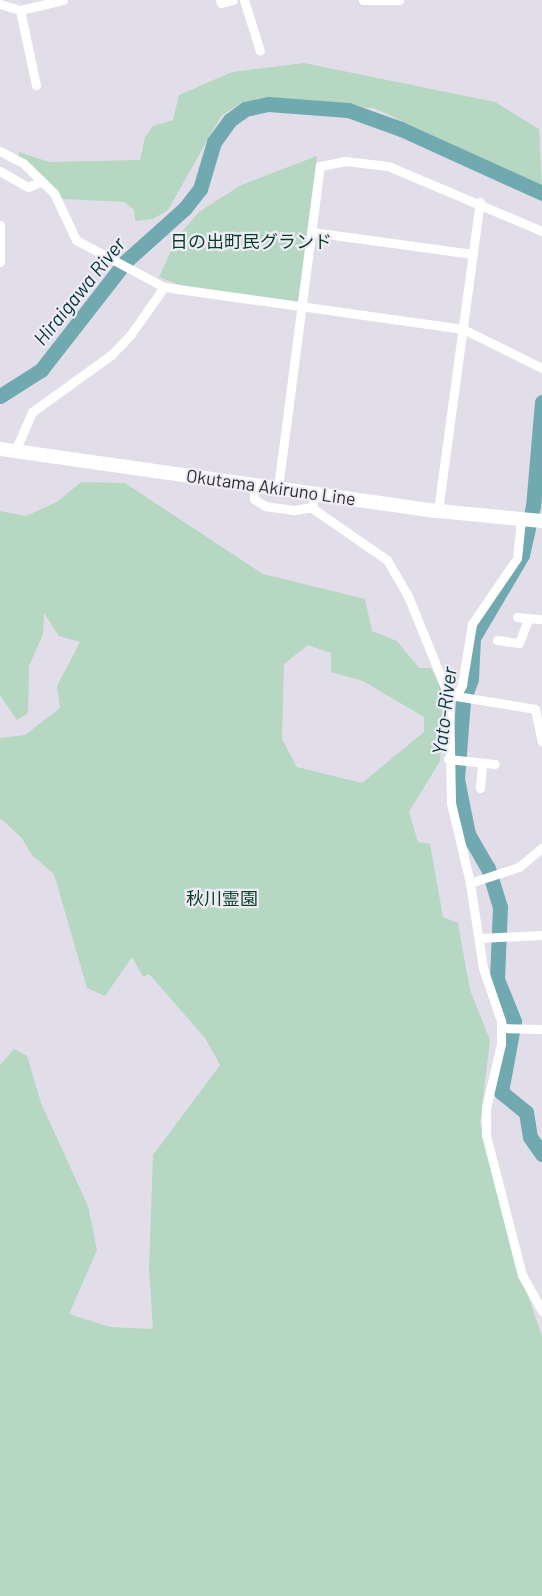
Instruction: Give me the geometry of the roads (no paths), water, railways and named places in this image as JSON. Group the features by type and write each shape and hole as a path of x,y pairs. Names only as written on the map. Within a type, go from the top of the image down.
{"main road":[{"name":"Okutama Akiruno Line","path":"0,449 278,488 313,500 521,521 542,521"}],"street":[{"path":"0,4 20,10 63,0"},
{"path":"220,0 221,3 233,0"},
{"path":"244,0 260,51"},
{"path":"363,0 399,0"},
{"path":"20,10 36,85"},
{"path":"0,151 23,163 59,199 71,235 99,253 161,285 302,308 462,329 542,368"},
{"path":"278,488 320,166 345,161 388,166 480,202 542,231"},
{"path":"0,171 28,187 42,182"},
{"path":"438,511 480,202"},
{"path":"0,225 0,262"},
{"path":"312,232 473,254"},
{"path":"15,451 32,412 111,355 132,334 161,285"},
{"path":"254,485 254,499 265,506 295,510 313,500 387,560 408,596 453,696"},
{"path":"521,521 512,568 472,624 467,666 453,696 451,803 470,883 486,978 501,1028 486,1108 486,1135 522,1275 542,1311"},
{"path":"517,617 542,619"},
{"path":"497,640 519,644 528,619"},
{"path":"453,696 535,709 542,741"},
{"path":"451,759 495,764"},
{"path":"480,788 482,763"},
{"path":"470,883 501,873 534,858 542,848"},
{"path":"479,938 508,934 542,935"},
{"path":"501,1028 542,1029"}],"waterway":[{"name":"Hiraigawa River","path":"0,396 41,370 126,261 185,208 200,189 214,142 230,120 245,109 268,104 348,110 401,129 542,193"},
{"name":"Yato-River","path":"542,402 533,506 522,555 473,638 471,679 463,701 457,779 468,834 488,868 500,907 497,979 514,1021 501,1092 526,1112 530,1137 542,1154"}],"park label":[{"name":"日の出町民グランド","path":"251,241"},
{"name":"秋川霊園","path":"222,898"}]}
